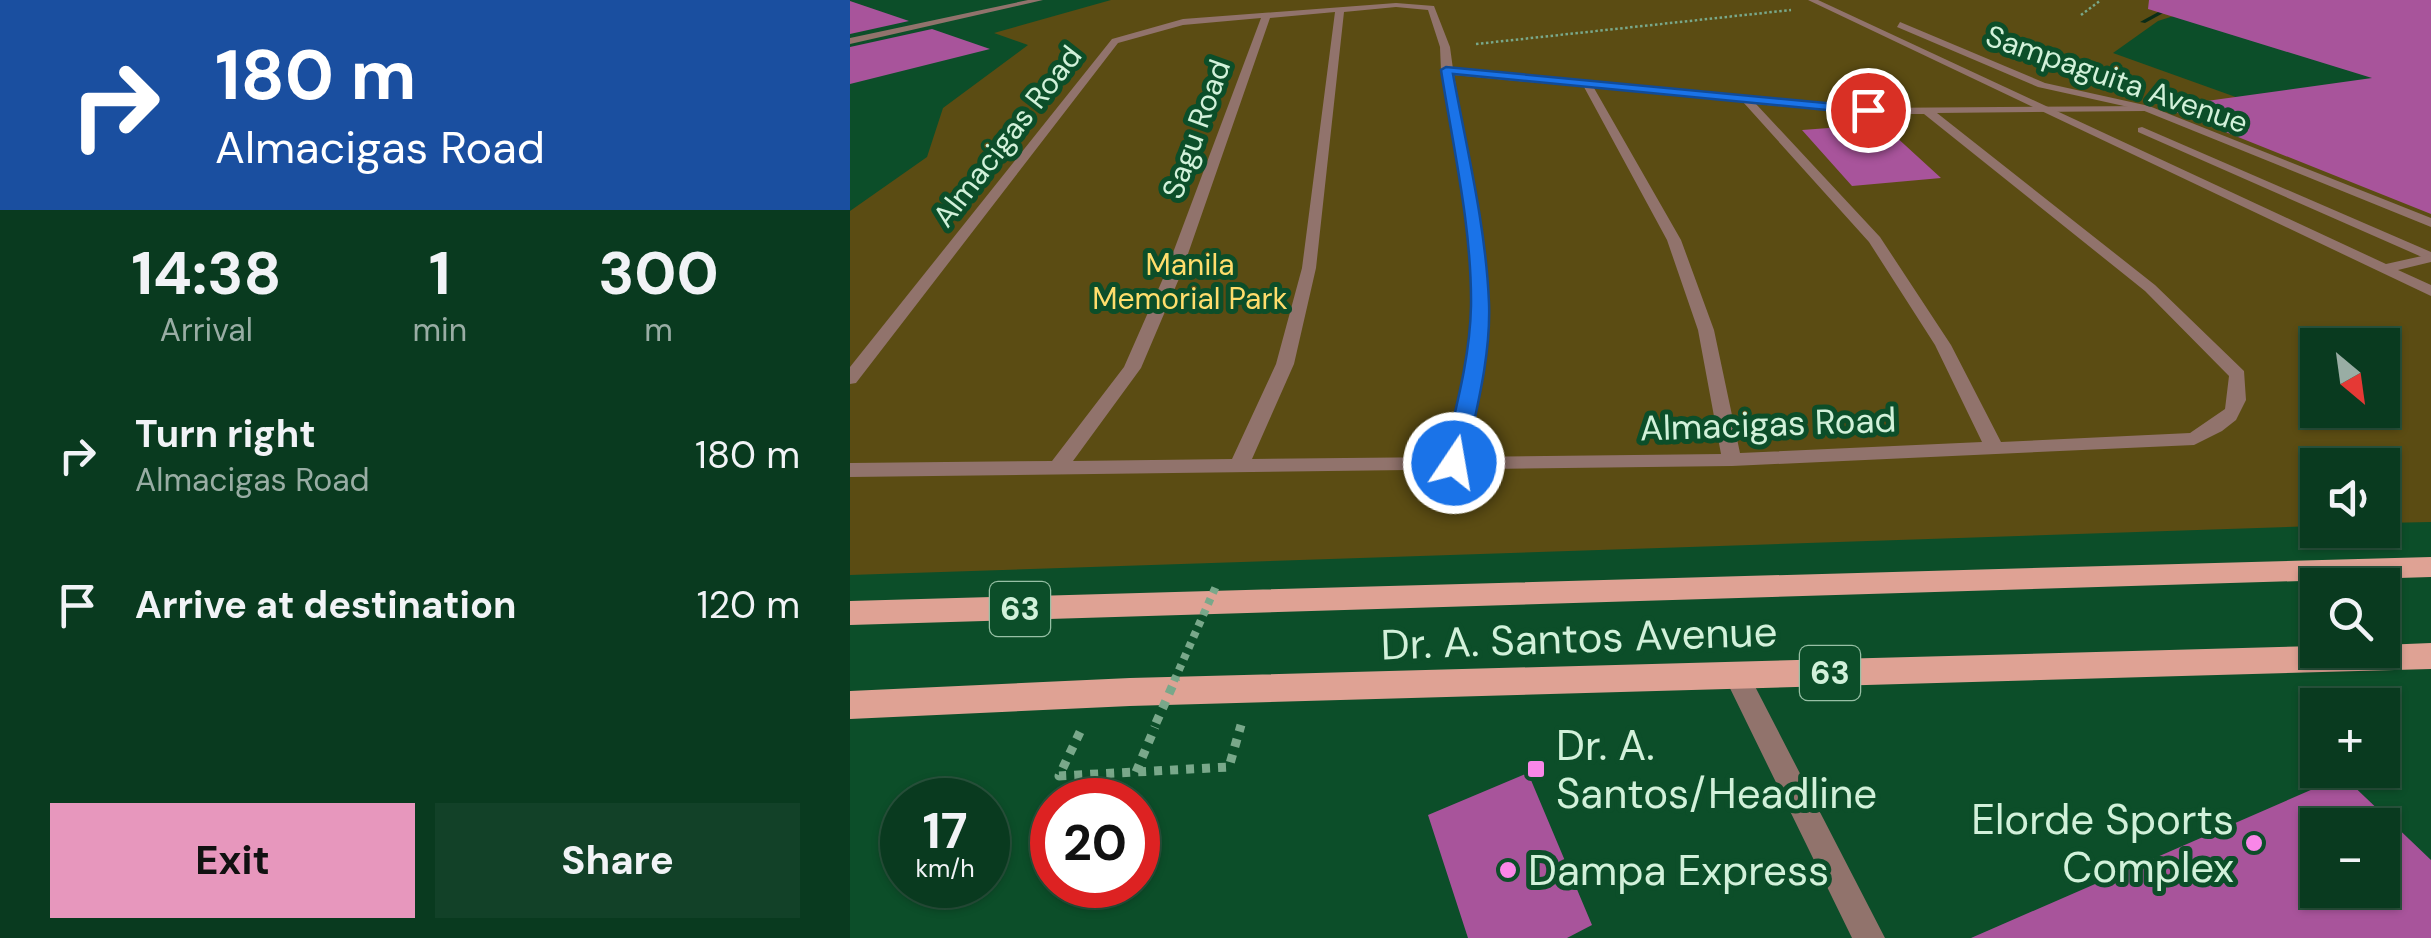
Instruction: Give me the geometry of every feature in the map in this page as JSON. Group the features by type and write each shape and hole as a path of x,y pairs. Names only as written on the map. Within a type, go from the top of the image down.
{"main road":[{"name":"Dr. A. Santos Avenue","path":"855,619 2431,567"},
{"name":"Dr. A. Santos Avenue","path":"850,705 1130,692 2431,656"}],"street":[{"path":"850,41 1039,0"},
{"path":"1812,0 1877,28 1902,26"},
{"name":"Almacigas Road","path":"850,379 1116,41 1183,22 1396,5 1431,8 1445,48 1472,221 1480,304 1476,363 1454,463"},
{"path":"1239,466 1284,364 1309,268 1340,9"},
{"name":"Sagu Road","path":"1057,469 1132,368 1173,274 1267,14"},
{"name":"Sampaguita Avenue","path":"1888,19 2042,85 2144,108 2431,224"},
{"name":"Sampaguita Avenue","path":"1877,28 2431,291"},
{"path":"1446,70 1928,112 2144,108"},
{"path":"1587,84 1674,240 1706,330 1732,460"},
{"path":"1746,99 1875,240 1943,345 1995,448"},
{"name":"Almacigas Road","path":"850,470 1732,460 2194,439 2226,421 2240,401 2238,375 2150,288 1928,112"},
{"path":"2142,130 2431,257"},
{"path":"2384,269 2431,257"},
{"path":"1737,676 1869,938"}],"path":[{"path":"2081,16 2101,0"},
{"path":"1445,48 1827,6"},
{"path":"1136,772 1217,584"},
{"path":"1059,776 1229,767"}],"green space":[{"name":"Manila Memorial Park","path":"1111,0 2223,0 2158,21 2113,53 2431,167 2431,522 2400,523 2400,448 2300,448 2300,527 850,575 850,211 927,157 943,108 1028,45 994,33"}],"building":[{"path":"2149,0 2431,0 2431,214 2163,107 2372,78 2148,9"},
{"path":"850,1 909,21 850,34"},
{"path":"932,29 990,49 850,84 850,47"},
{"path":"1882,124 1941,178 1852,186 1802,130"},
{"name":"Dampa Express","path":"1528,773 1592,925 1567,938 1468,938 1428,815"},
{"name":"Elorde Sports Complex","path":"2315,788 2356,788 2377,808 2300,808 2300,908 2400,908 2400,830 2431,860 2431,938 1971,938"}],"waterway":[{"path":"2143,22 2184,0"}],"place":[{"name":"Dr. A. Santos/Headline","path":"1536,769"},
{"name":"Elorde Sports Complex","path":"2254,843"},
{"name":"Dampa Express","path":"1508,870"}],"route":[{"path":"1454,463 1476,363 1480,304 1472,221 1446,70 1868,110"}]}
